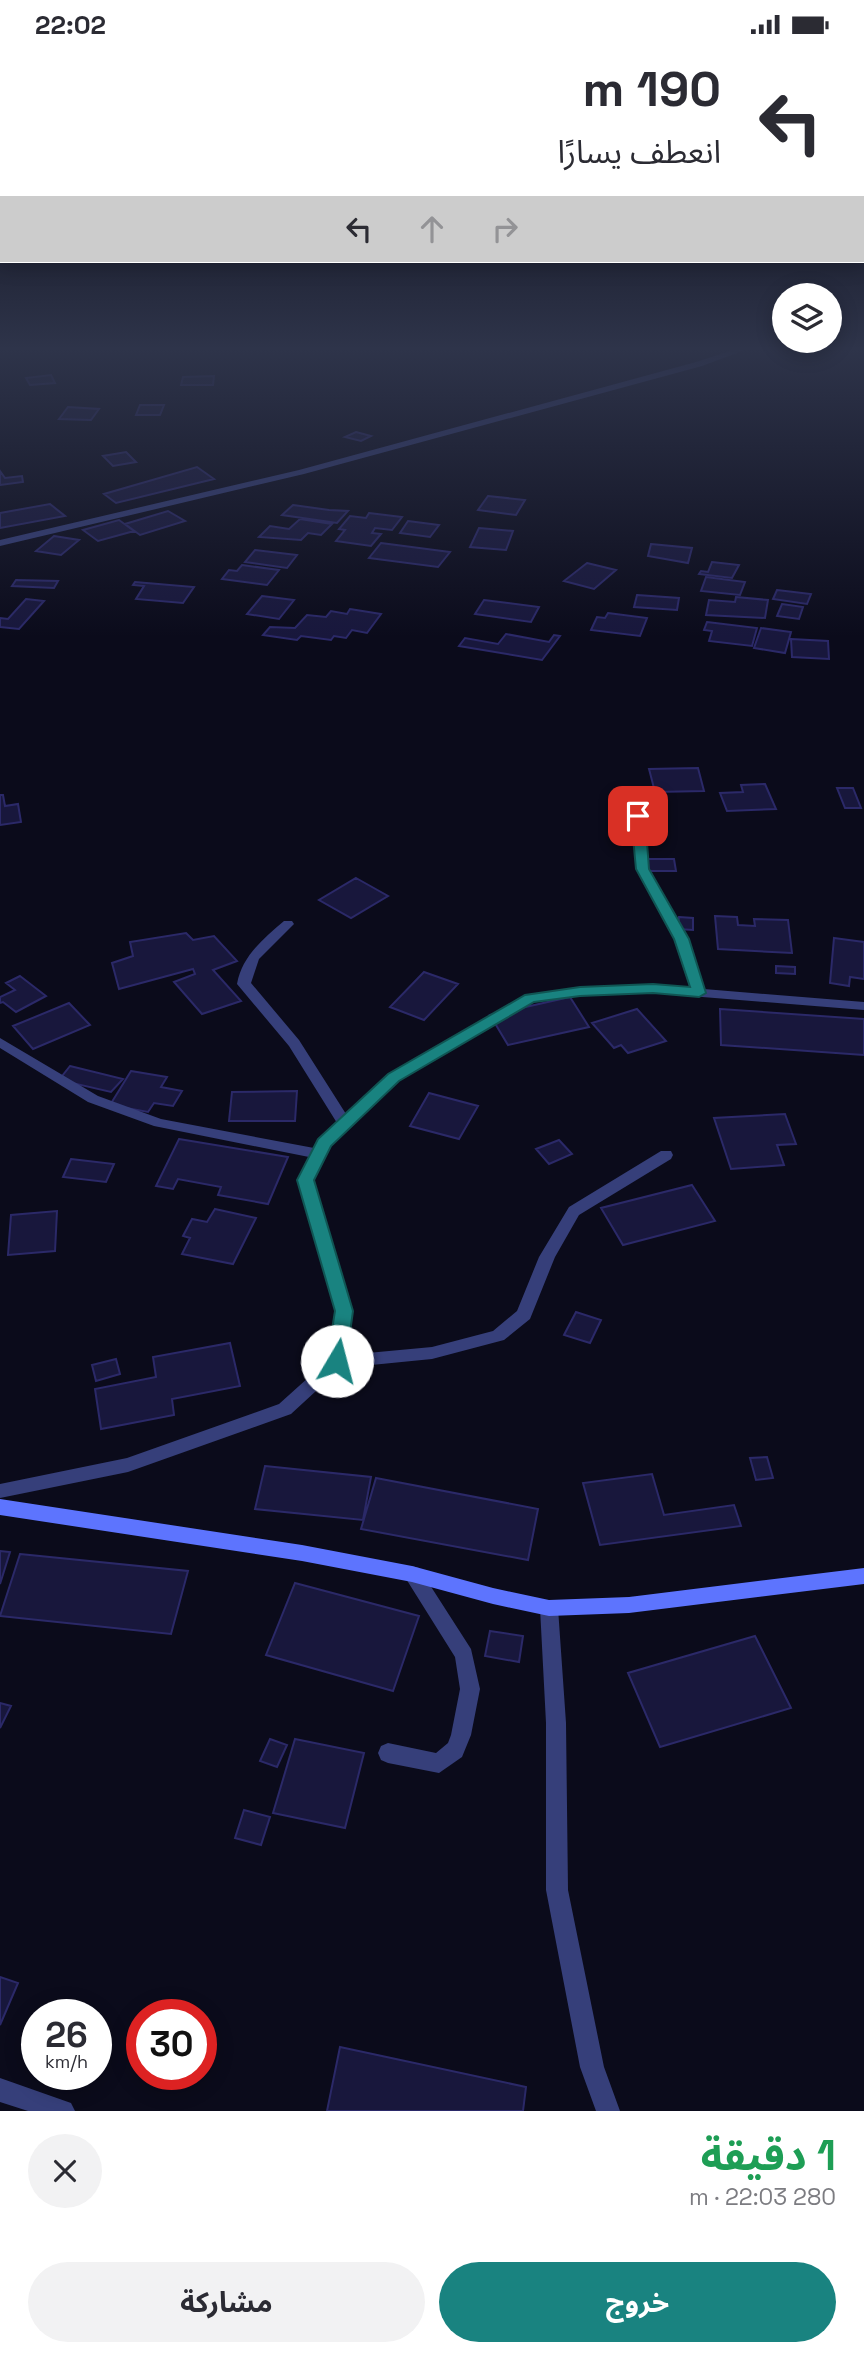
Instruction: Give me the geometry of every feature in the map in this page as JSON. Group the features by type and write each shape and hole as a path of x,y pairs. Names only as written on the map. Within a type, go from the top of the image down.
{"main road":[{"path":"0,1507 412,1574 493,1597 549,1608 629,1605 864,1576"}],"street":[{"path":"0,543 301,472 404,444"},
{"path":"638,816 642,869 681,939 699,993"},
{"path":"288,924 258,950 245,971 244,984 294,1043 344,1123"},
{"path":"337,1361 344,1311 305,1180 324,1143 393,1077 530,998 580,991 653,989 864,1006"},
{"path":"0,1042 93,1099 159,1123 318,1154"},
{"path":"0,1491 128,1465 285,1409 337,1361 432,1353 498,1336 524,1315 547,1257 574,1211 666,1155"},
{"path":"388,1753 439,1763 455,1751 470,1689 464,1655 412,1574"},
{"path":"549,1608 556,1723 557,1890 592,2067 608,2111"},
{"path":"0,2090 63,2111"}],"building":[{"path":"126,452 136,462 113,466 103,456"},
{"path":"197,467 214,479 116,503 104,494"},
{"path":"0,471 5,478 22,476 23,482 0,485"},
{"path":"488,496 525,500 516,515 478,510"},
{"path":"50,504 65,516 0,528 0,513"},
{"path":"293,505 348,511 337,523 282,515"},
{"path":"168,511 185,521 140,535 125,524"},
{"path":"369,513 402,517 392,530 375,528 372,533 381,534 371,546 336,541 345,530 339,529 350,516 366,518"},
{"path":"300,519 332,524 321,535 308,533 301,540 259,537 270,526 289,529"},
{"path":"119,520 134,531 98,541 83,530"},
{"path":"408,521 439,525 430,537 400,533"},
{"path":"479,528 513,531 506,550 470,547"},
{"path":"54,536 79,540 61,555 36,551"},
{"path":"381,543 450,552 438,567 369,558"},
{"path":"651,544 692,548 688,563 648,556"},
{"path":"255,550 297,555 287,568 245,562"},
{"path":"712,562 739,565 732,578 699,574 701,571 708,572"},
{"path":"587,563 616,570 594,589 564,581"},
{"path":"242,565 279,570 267,585 222,579 229,570 237,571"},
{"path":"706,577 745,582 740,595 701,591"},
{"path":"16,580 58,581 54,588 12,586"},
{"path":"135,582 194,587 183,603 136,599 144,586 133,585"},
{"path":"777,590 811,594 807,604 773,599"},
{"path":"637,595 679,598 677,610 634,607"},
{"path":"262,596 294,600 279,619 247,614"},
{"path":"736,597 768,600 765,618 706,615 709,600 735,602"},
{"path":"26,599 44,601 19,629 0,627 0,618 8,619"},
{"path":"484,600 539,607 531,622 475,614"},
{"path":"782,604 803,607 799,619 777,616"},
{"path":"350,609 381,614 367,633 352,630 346,638 334,636 331,640 301,636 297,640 263,635 270,627 295,628 307,615 326,617 331,611 347,614"},
{"path":"608,613 647,618 640,636 591,630 597,617 605,618"},
{"path":"707,622 757,628 752,646 709,641 712,631 704,630"},
{"path":"761,628 791,632 785,653 754,648"},
{"path":"506,634 549,642 554,635 560,636 542,660 459,646 465,638 498,644"},
{"path":"791,639 828,641 829,659 792,657"},
{"path":"698,768 704,791 655,792 649,769"},
{"path":"765,784 776,809 727,811 720,793 743,792 741,785"},
{"path":"837,788 853,788 861,808 845,808"},
{"path":"0,795 3,795 5,806 18,804 21,822 0,825"},
{"path":"646,859 674,859 676,871 648,871"},
{"path":"356,878 388,896 351,918 319,900"},
{"path":"715,916 737,917 738,925 755,926 754,919 788,920 792,953 718,949"},
{"path":"679,917 693,918 693,930 678,929"},
{"path":"186,933 193,940 214,936 237,961 213,970 241,1001 202,1014 174,982 195,974 193,969 119,989 112,963 133,956 130,942"},
{"path":"834,938 864,942 864,979 850,977 849,986 830,983"},
{"path":"776,966 795,967 795,974 776,973"},
{"path":"424,972 458,984 424,1020 390,1007"},
{"path":"20,976 46,996 16,1012 3,1002 0,1003 0,997 15,990 6,983"},
{"path":"570,997 589,1027 508,1045 490,1015"},
{"path":"69,1003 90,1025 33,1049 13,1026"},
{"path":"637,1009 666,1041 628,1053 621,1045 614,1048 592,1023"},
{"path":"720,1009 864,1019 864,1055 721,1045"},
{"path":"70,1066 123,1079 111,1092 59,1080"},
{"path":"131,1071 167,1077 161,1087 182,1091 173,1106 154,1103 148,1112 110,1105"},
{"path":"297,1091 295,1121 229,1121 232,1092"},
{"path":"429,1093 478,1106 459,1139 410,1126"},
{"path":"785,1114 796,1144 777,1145 784,1165 731,1169 714,1118"},
{"path":"179,1139 288,1157 268,1204 218,1195 221,1187 178,1179 173,1189 156,1186"},
{"path":"559,1140 572,1154 549,1164 536,1149"},
{"path":"71,1159 114,1164 106,1182 63,1177"},
{"path":"692,1185 715,1221 623,1245 601,1208"},
{"path":"215,1209 256,1218 233,1264 182,1254 190,1238 183,1236 192,1219 207,1222"},
{"path":"57,1211 55,1251 8,1255 11,1215"},
{"path":"576,1312 601,1320 590,1343 564,1335"},
{"path":"230,1343 240,1386 172,1399 174,1415 101,1429 95,1389 156,1377 153,1357"},
{"path":"116,1359 120,1374 96,1381 92,1365"},
{"path":"767,1457 773,1478 756,1480 750,1458"},
{"path":"265,1466 371,1477 363,1520 255,1509"},
{"path":"652,1474 664,1515 734,1505 741,1526 600,1545 583,1483"},
{"path":"376,1478 538,1509 528,1560 361,1529"},
{"path":"0,1551 10,1552 0,1584"},
{"path":"20,1554 188,1571 171,1634 0,1616"},
{"path":"295,1583 419,1616 393,1691 266,1655"},
{"path":"490,1631 523,1636 519,1662 485,1656"},
{"path":"755,1636 791,1708 660,1747 628,1673"},
{"path":"0,1703 11,1706 0,1728"},
{"path":"270,1739 287,1745 277,1767 260,1761"},
{"path":"295,1739 364,1753 345,1828 273,1813"},
{"path":"244,1810 270,1817 261,1845 235,1838"},
{"path":"0,1977 18,1983 0,2025"},
{"path":"340,2047 526,2087 523,2111 327,2111"}],"route":[{"path":"337,1361 344,1311 305,1180 324,1143 393,1077 530,998 580,991 653,989 699,993 681,939 642,869 638,816"}]}
